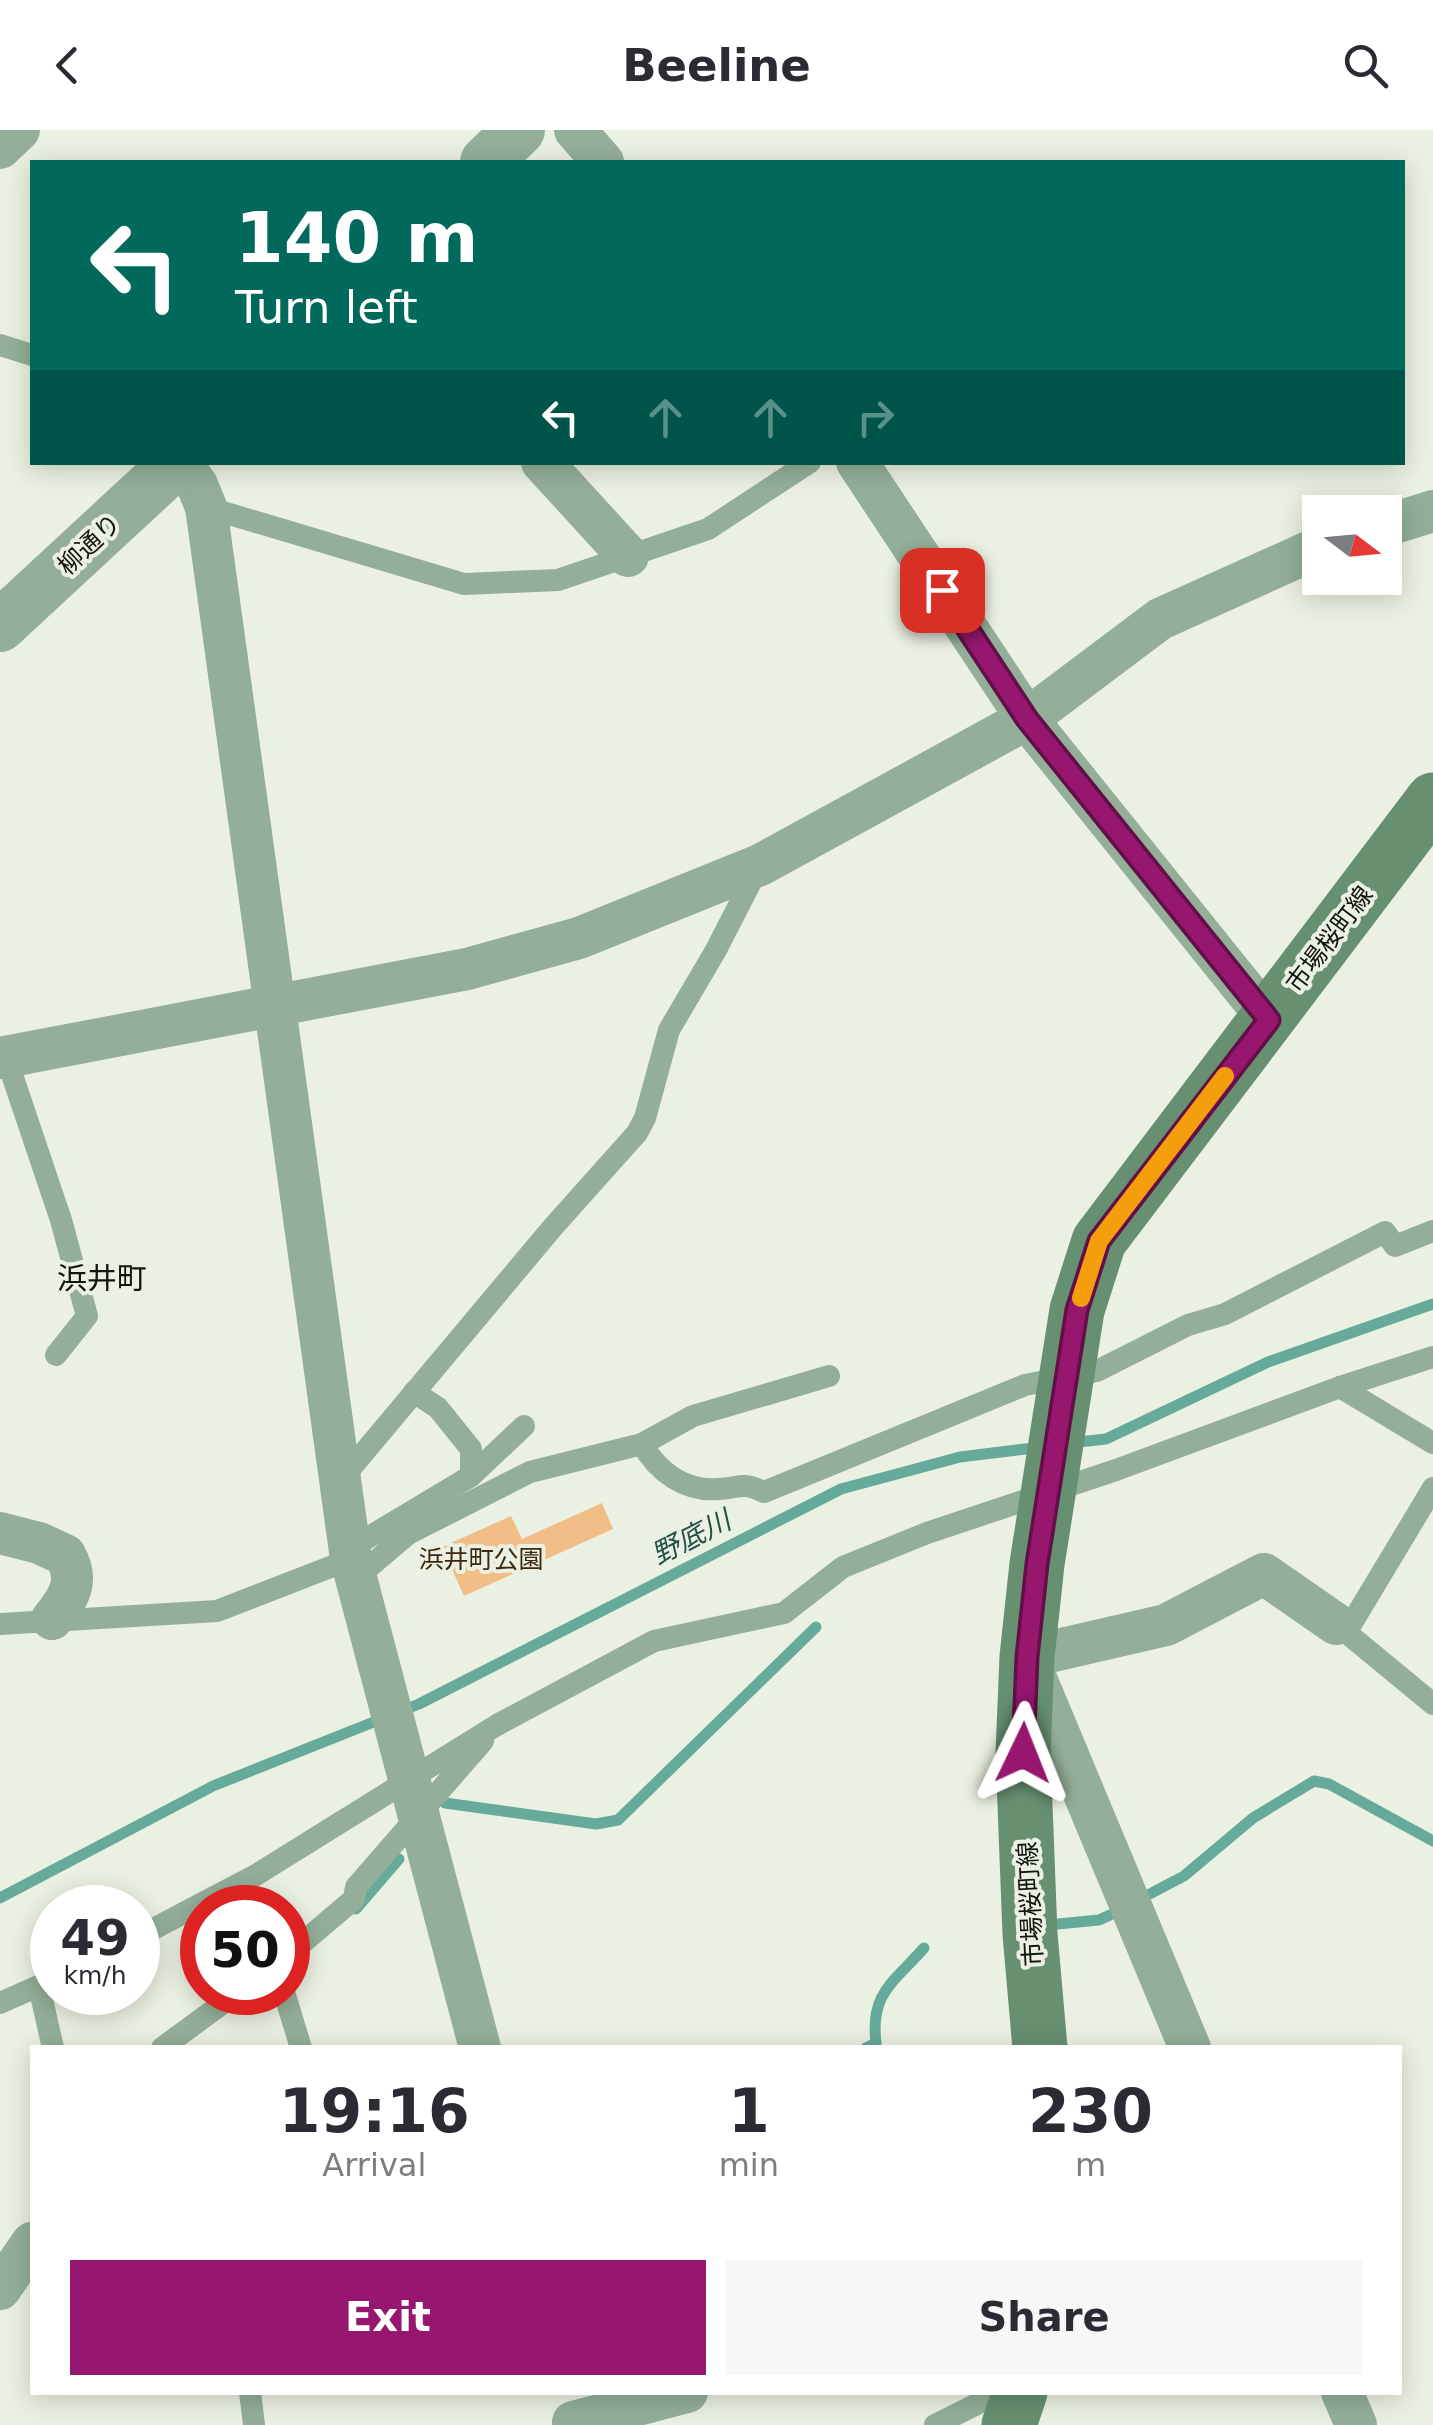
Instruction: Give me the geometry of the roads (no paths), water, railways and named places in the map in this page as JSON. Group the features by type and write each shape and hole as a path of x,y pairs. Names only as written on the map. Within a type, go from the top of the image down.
{"main road":[{"name":"市場桜町線","path":"1040,2045 1030,1934 1023,1753 1027,1657 1037,1564 1077,1310 1099,1241 1433,801"}],"street":[{"path":"0,148 19,130"},
{"path":"488,160 519,130"},
{"path":"575,130 601,160"},
{"name":"柳通り","path":"0,626 176,465"},
{"path":"181,465 206,507 351,1554 479,2045"},
{"path":"545,465 628,556"},
{"path":"859,465 1027,719 1269,1020"},
{"path":"1402,521 1433,511"},
{"path":"3,1057 468,968 580,938 760,865 1027,719 1160,619 1302,555"},
{"path":"0,1534 39,1543 65,1555 74,1576 72,1589 52,1619"},
{"path":"1189,2045 1027,1657 1166,1625 1264,1574 1342,1628"},
{"path":"0,2289 30,2246"},
{"path":"571,2413 671,2395"},
{"path":"1343,2395 1356,2425"}],"lane":[{"path":"0,345 30,355"},
{"path":"206,507 464,584 558,580 708,529 805,465"},
{"path":"340,1481 636,1134 645,1118 669,1030 760,865"},
{"path":"3,1057 61,1220 87,1316 56,1355"},
{"path":"642,1444 669,1478 717,1490 745,1483 764,1492 1025,1385 1097,1372 1188,1325 1225,1314 1385,1232 1396,1246 1433,1232"},
{"path":"160,1925 256,1875 498,1725 654,1641 784,1612 843,1567 927,1532 1116,1470 1433,1357"},
{"path":"0,1624 217,1611 408,1534 530,1472 642,1444 693,1416 829,1376"},
{"path":"1340,1387 1433,1443"},
{"path":"414,1392 438,1408 470,1449 471,1476"},
{"path":"351,1554 364,1540 471,1476 524,1426"},
{"path":"1433,1488 1342,1628 1433,1704"},
{"path":"310,1936 354,1899 356,1887 415,1806 498,1725"},
{"path":"0,2003 30,1990"},
{"path":"49,2015 52,2045"},
{"path":"166,2045 207,2015"},
{"path":"291,2015 300,2045"},
{"path":"250,2395 254,2425"},
{"path":"936,2425 1012,2399"}],"waterway":[{"name":"野底川","path":"1070,1443 1106,1439 1268,1362 1433,1304"},
{"name":"野底川","path":"0,1898 213,1786 419,1704 841,1489 960,1457 1041,1447"},
{"path":"445,1803 596,1824 618,1820 816,1627"},
{"path":"1146,1896 1184,1876 1253,1818 1314,1781 1329,1784 1433,1841"},
{"path":"356,1909 399,1859"},
{"path":"1058,1924 1099,1920 1110,1915"},
{"path":"872,2045 876,2043 880,2000 924,1948"}],"district":[{"name":"浜井町","path":"102,1279"}],"park label":[{"name":"浜井町公園","path":"481,1559"}]}
